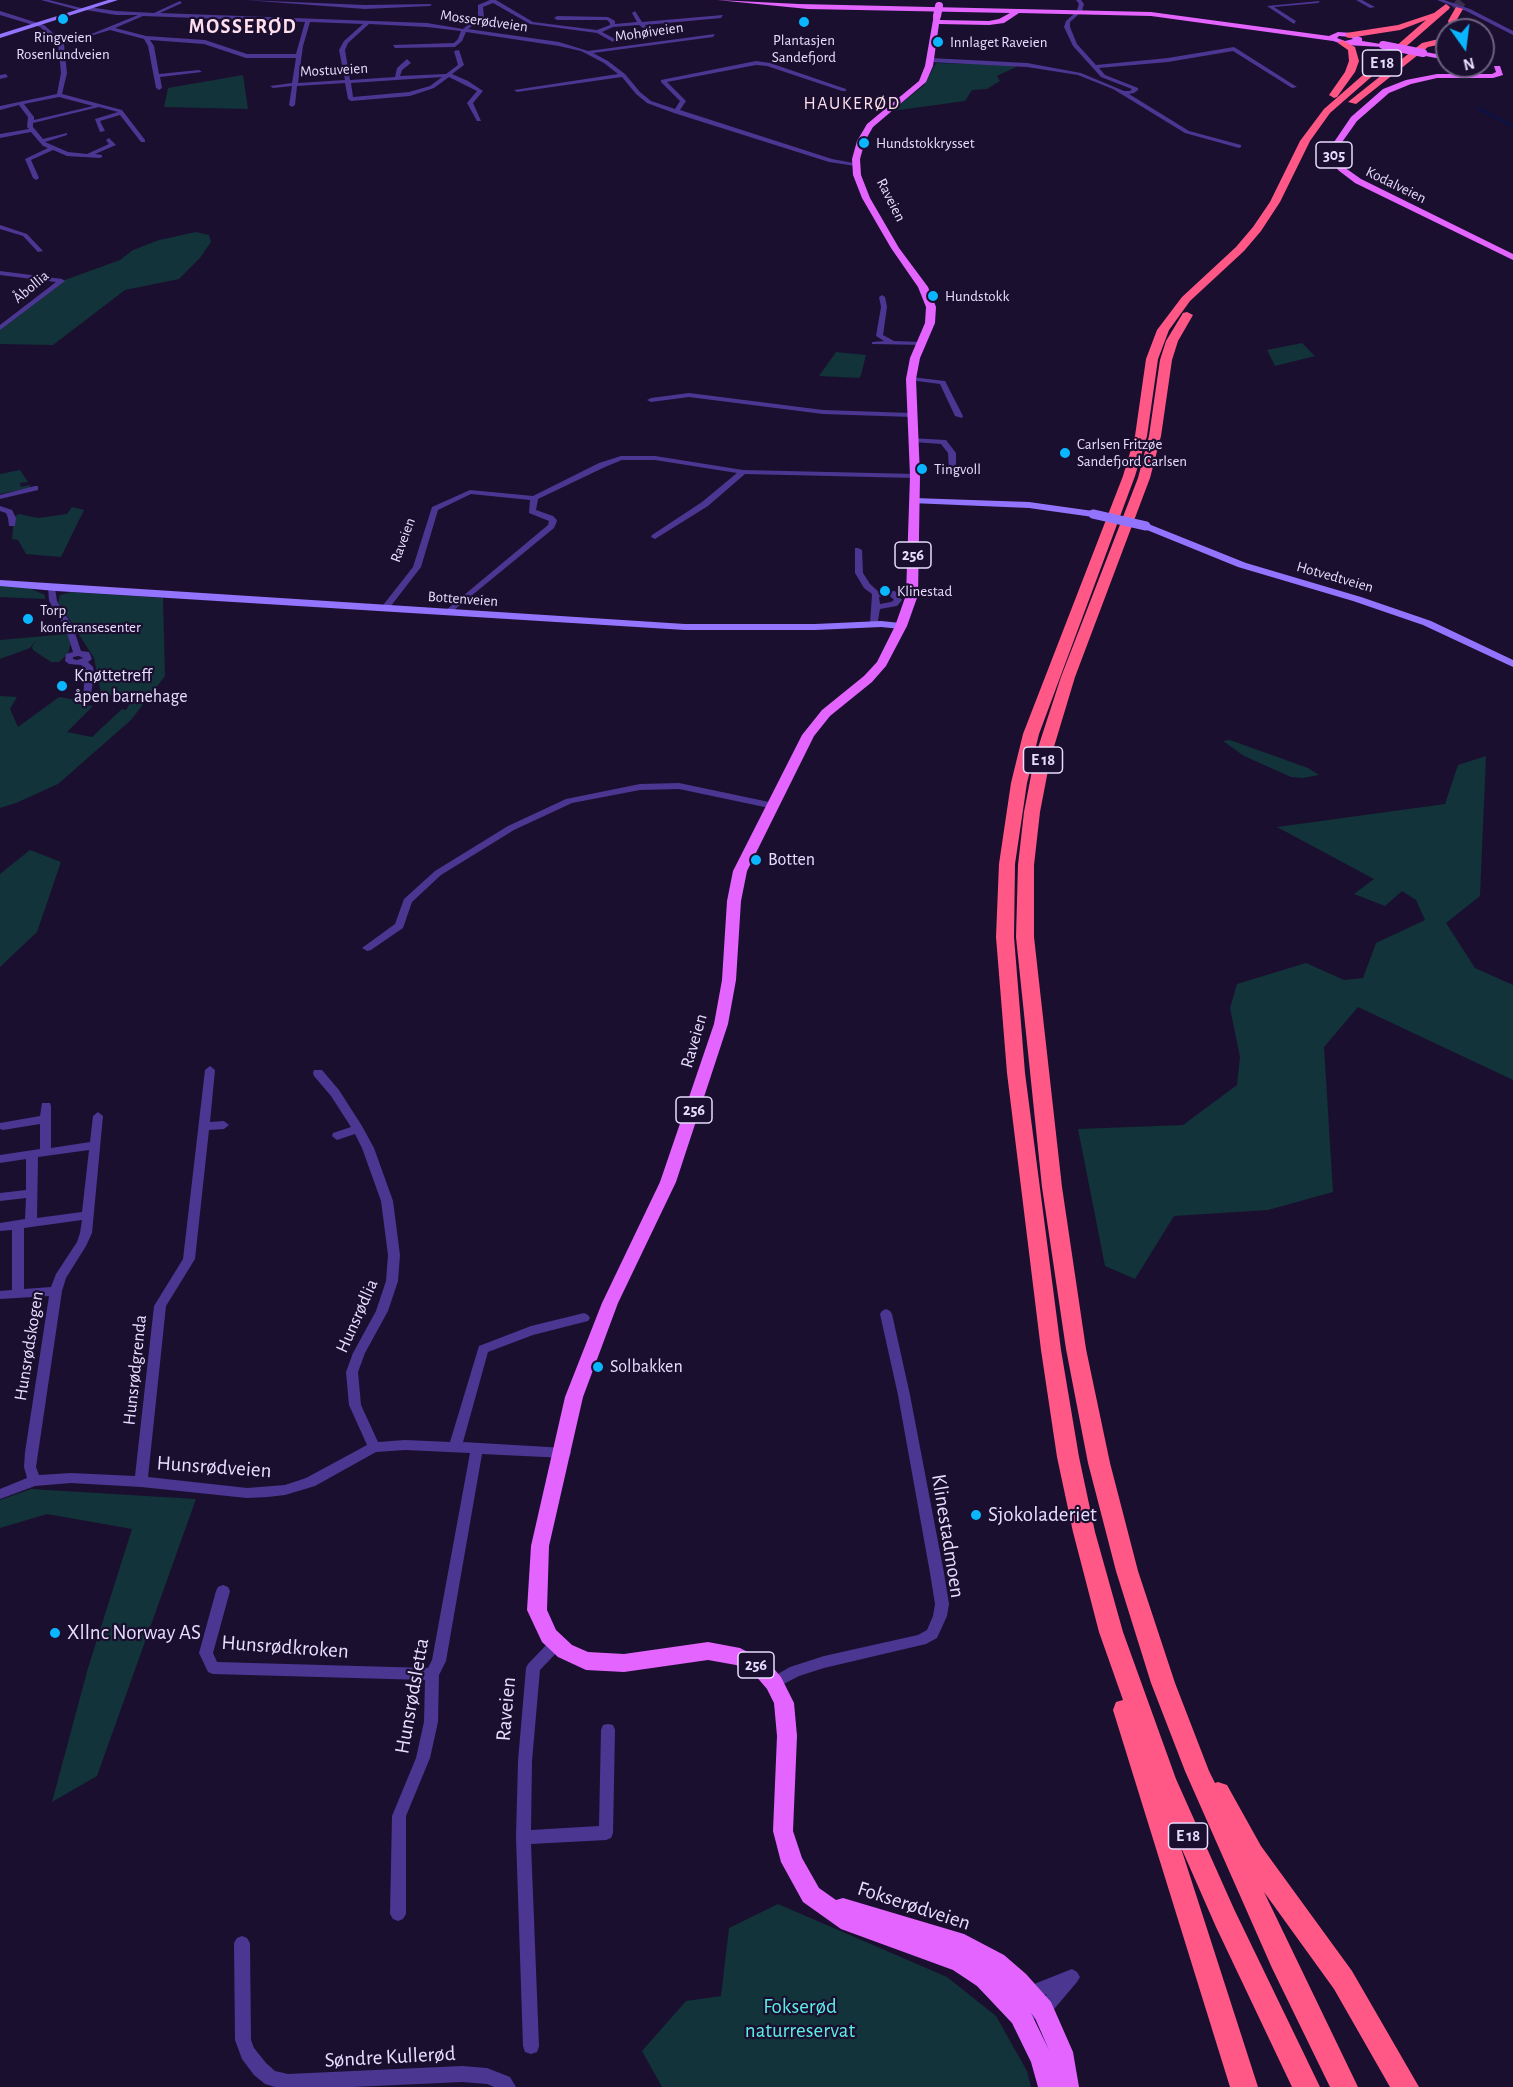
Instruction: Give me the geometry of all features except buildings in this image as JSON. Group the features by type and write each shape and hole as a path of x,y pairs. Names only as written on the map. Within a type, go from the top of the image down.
{"highway":[{"name":"E 18","path":"1345,39 1412,24 1448,6"},
{"name":"E 18","path":"1306,2087 1225,1918 1173,1799 1124,1671 1095,1575 1076,1499 1060,1414 1016,1072 1005,937 1007,864 1014,810 1025,758 1039,709 1138,450 1152,359 1159,339 1182,304 1240,249 1257,229 1342,96 1448,6"},
{"name":"E 18","path":"1344,2087 1234,1858 1163,1683 1133,1593 1106,1494 1088,1413 1064,1272 1028,979 1025,900 1029,839 1036,786 1054,719 1152,452 1166,360 1172,341 1195,306 1251,252 1269,231 1287,203 1327,117 1448,6"},
{"path":"1327,117 1316,118 1353,64 1353,51 1345,39"},
{"name":"E 18","path":"1327,117 1343,111 1425,45 1435,43"},
{"path":"1095,1575 1091,1598 1244,2087"},
{"name":"E 18","path":"1163,1683 1184,1711 1216,1788 1252,1854 1342,1980 1406,2087"}],"main road":[{"path":"0,36 115,0"},
{"path":"721,0 869,9 1090,12 1169,16 1345,39 1435,55"},
{"path":"869,9 880,8 890,0"},
{"path":"890,0 887,6 903,10"},
{"name":"Raveien","path":"556,1644 549,1636 537,1610 541,1563 549,1547 574,1397 610,1303 668,1182 707,1072 726,1000 737,883 744,863 814,726 833,706 878,669 901,626 909,605 913,584 915,476 911,379 930,323 929,300 872,210 860,185 856,164 859,146 867,130 882,114 917,88 925,77 940,3"},
{"path":"800,6 995,12 1090,12"},
{"path":"937,20 990,22 1005,16 995,12"},
{"path":"937,20 994,22 1017,12"},
{"name":"Kodalveien","path":"1435,77 1386,91 1368,104 1354,119 1336,145 1334,155 1341,168 1358,181 1513,257"},
{"name":"Hotvedtveien","path":"914,501 1029,505 1092,514 1146,526 1242,565 1369,602 1427,622 1513,664"},
{"name":"Bottenveien","path":"0,583 708,628 874,624 901,626"},
{"name":"Fokserødveien","path":"556,1644 573,1656 586,1661 611,1664 695,1652 721,1652 755,1664 774,1683 784,1703 787,1718 783,1831 792,1862 811,1895 829,1910 849,1922 960,1962 986,1978 1005,1995 1020,2015 1041,2059 1049,2087"},
{"name":"Fokserødveien","path":"792,1862 817,1891 852,1913 964,1946 996,1963 1043,2010 1062,2052 1068,2087"}],"street":[{"name":"Mosserødveien","path":"43,0 116,13 427,25 560,44 589,52 623,75 644,99 676,112 831,161 856,164"},
{"path":"247,0 365,7 431,2 432,14 427,25"},
{"path":"1078,0 1082,4 1068,22 1067,27 1076,45 1094,67 1108,79 1136,89 1124,93"},
{"path":"1358,0 1372,6"},
{"path":"395,46 454,45 460,40 464,30 481,17 480,6 493,1 532,23 598,32 606,34 613,40"},
{"path":"1294,22 1269,6 1317,1 1322,8"},
{"name":"Mosserødveien","path":"151,14 180,2"},
{"path":"1448,6 1468,10 1513,33"},
{"path":"0,13 39,25 61,43 64,73 59,95"},
{"path":"635,13 640,23 648,30"},
{"path":"61,43 111,29 151,14"},
{"path":"0,19 12,16"},
{"path":"598,32 612,26 722,16"},
{"path":"557,18 608,19 613,22 612,26"},
{"path":"292,105 299,56 308,20"},
{"path":"367,23 346,42 342,50 351,99 410,94 432,87 450,75 462,63 457,51"},
{"path":"111,29 146,38 196,40 253,56 299,56"},
{"name":"Mohøiveien","path":"589,52 713,35"},
{"path":"146,38 151,46 159,88"},
{"path":"1094,67 1160,61 1233,49 1294,87"},
{"path":"930,60 1049,67 1087,76 1124,93 1186,132 1204,139 1239,146"},
{"path":"397,78 399,69 408,63 406,61"},
{"path":"676,112 682,101 678,94 663,84 663,81 756,63 768,63 844,90"},
{"path":"157,76 199,72"},
{"path":"450,75 480,91 470,103 478,120"},
{"name":"Mostuveien","path":"273,86 450,75"},
{"path":"517,90 623,75"},
{"path":"0,108 59,95 122,112 143,141"},
{"path":"21,104 31,117 29,124 33,130 52,149 67,154 100,156"},
{"path":"31,122 99,106"},
{"path":"102,131 98,120 122,112"},
{"path":"0,136 33,130"},
{"path":"42,141 65,134"},
{"path":"84,156 109,144 118,151"},
{"path":"36,178 28,159 52,149"},
{"path":"0,227 25,235 40,251"},
{"name":"Åbollia","path":"0,273 62,281 0,328"},
{"path":"882,297 884,307 879,336 892,343"},
{"path":"874,343 921,344"},
{"path":"911,379 943,382 959,416"},
{"path":"651,400 689,394 823,412 912,416"},
{"path":"913,440 943,441 952,453 953,470"},
{"path":"448,613 551,526 553,521 550,518 532,511 534,498 621,458 655,458 743,472 915,476"},
{"path":"655,537 705,504 743,472"},
{"path":"0,497 35,488"},
{"name":"Raveien","path":"384,609 417,567 435,509 470,492 534,498"},
{"path":"0,508 9,512 12,524"},
{"path":"858,550 859,573 867,586 878,595 892,593 898,600 894,604 876,607"},
{"path":"51,588 53,601 69,627 78,653 88,655 83,662 89,667 90,674 87,701"},
{"path":"874,624 875,599 878,595"},
{"path":"367,948 400,926 406,901 438,873 511,828 569,801 640,787 679,786 774,806"},
{"name":"Hunsrødgrenda","path":"141,1482 160,1306 189,1259 210,1070"},
{"name":"Hunsrødlia","path":"318,1073 358,1129 372,1157 387,1201 394,1255 388,1296 352,1371 355,1405 374,1447"},
{"path":"45,1151 46,1107"},
{"name":"Hunsrødskogen","path":"34,1481 30,1467 30,1452 56,1291 60,1277 82,1243 88,1215 98,1116"},
{"path":"3,1126 45,1119"},
{"path":"203,1126 224,1125"},
{"path":"337,1136 358,1129"},
{"path":"0,1159 95,1145"},
{"path":"31,1222 32,1154"},
{"path":"0,1197 30,1193"},
{"path":"0,1227 88,1215"},
{"path":"18,1224 18,1294"},
{"path":"0,1295 56,1291"},
{"name":"Klinestadmoen","path":"774,1683 795,1671 824,1662 921,1640 932,1634 940,1616 942,1604 937,1573 904,1395 886,1314"},
{"path":"455,1447 483,1349 531,1331 584,1318"},
{"name":"Hunsrødveien","path":"0,1494 34,1481 71,1478 141,1482 247,1493 285,1490 310,1482 374,1447 405,1445 564,1453"},
{"name":"Hunsrødsletta","path":"398,1914 399,1816 423,1758 431,1722 432,1674 439,1661 477,1448"},
{"name":"Hunsrødkroken","path":"223,1591 206,1653 213,1668 432,1674"},
{"name":"Raveien","path":"531,2046 523,1837 525,1761 533,1668 556,1644"},
{"path":"523,1837 606,1833 608,1730"},
{"name":"Søndre Kullerød","path":"242,1944 243,2040 248,2053 268,2082 462,2074 487,2076 508,2087"},
{"path":"1072,1977 1043,2010 1020,2015 1029,1994 1072,1977"}],"green space":[{"path":"936,63 1015,65 1016,67 997,76 1000,81 987,89 972,90 965,101 892,111 924,85"},
{"path":"243,75 248,109 164,107 168,88"},
{"path":"196,232 209,235 211,242 200,258 179,279 125,290 53,345 0,344 0,328 62,281 120,260 133,250 159,240"},
{"path":"1302,343 1315,356 1275,366 1267,350"},
{"path":"836,352 866,355 859,378 819,376"},
{"path":"20,470 28,482 20,483 21,487 30,485 30,488 0,494 0,474"},
{"path":"72,507 84,510 61,557 26,554 18,540 12,539 14,517 19,514 38,518 67,514"},
{"path":"0,583 22,585 45,595 45,599 0,597"},
{"path":"71,592 163,598 165,676 131,720 58,784 0,808 0,696 17,697 10,709 18,727 59,697 93,706 67,732 92,737 122,709 126,710 132,700 101,693 94,658 58,602 60,595"},
{"path":"67,634 71,642 68,654 59,662 51,662 33,650 32,647 36,640 30,648 0,659 0,640"},
{"path":"1230,740 1308,768 1319,775 1303,778 1291,777 1244,756 1223,741"},
{"path":"1486,756 1480,896 1446,923 1475,968 1513,985 1513,1080 1358,1007 1324,1047 1333,1192 1268,1210 1174,1216 1135,1279 1105,1266 1078,1129 1183,1125 1237,1085 1240,1057 1230,1008 1237,984 1306,963 1344,980 1363,978 1376,943 1425,920 1416,900 1402,891 1385,906 1354,894 1374,879 1277,827 1445,804 1458,765"},
{"path":"30,850 61,862 37,932 0,967 0,874"},
{"path":"31,1489 196,1499 97,1776 52,1802 88,1668 132,1529 47,1514 0,1528 0,1500"},
{"name":"Fokserød naturreservat","path":"778,1904 947,1977 996,2016 1027,2071 1031,2087 662,2087 642,2051 686,2001 721,1996 729,1928"}],"waterway":[{"path":"1478,108 1513,126"}],"tunnel":[{"path":"1455,9 1463,0"}],"place":[{"name":"Ringveien Rosenlundveien","path":"63,19"},
{"name":"Plantasjen Sandefjord","path":"804,22"},
{"name":"Innlaget Raveien","path":"938,42"},
{"name":"Hundstokkrysset","path":"864,143"},
{"name":"Hundstokk","path":"933,296"},
{"name":"Carlsen Fritzøe Sandefjord Carlsen","path":"1065,453"},
{"name":"Tingvoll","path":"922,469"},
{"name":"Klinestad","path":"885,591"},
{"name":"Torp konferansesenter","path":"28,619"},
{"name":"Knøttetreff åpen barnehage","path":"62,686"},
{"name":"Botten","path":"756,860"},
{"name":"Solbakken","path":"598,1367"},
{"name":"Sjokoladeriet","path":"976,1515"},
{"name":"Xllnc Norway AS","path":"55,1633"}],"district":[{"name":"MOSSERØD","path":"243,27"},
{"name":"HAUKERØD","path":"852,104"}]}
